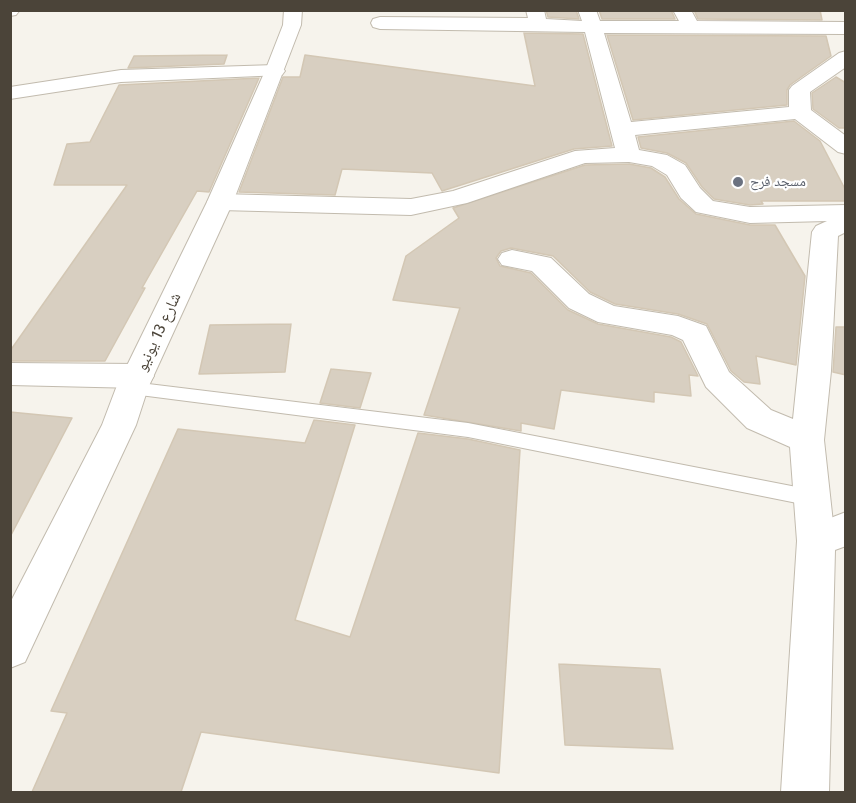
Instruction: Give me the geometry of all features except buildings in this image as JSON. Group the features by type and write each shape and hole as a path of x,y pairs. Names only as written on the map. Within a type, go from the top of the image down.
{"street":[{"name":"شارع 13 يونيو","path":"10,648 119,425 135,382 220,202 275,71 292,25 293,10"},
{"path":"380,23 536,17 686,19 786,26 843,43 799,90 800,112 811,123 846,147"},
{"path":"590,19 629,154"},
{"path":"10,93 121,76 275,71"},
{"path":"622,130 800,112"},
{"path":"220,202 411,207 458,198 583,156 629,154 659,160 676,170 690,193 705,207 750,215 846,213"},
{"path":"805,792 831,535 812,498 807,440 815,371 825,232 846,222"},
{"path":"512,259 541,264 559,279 579,301 608,315 678,326 695,333 717,379 759,419 807,440"},
{"path":"10,374 135,382"}],"lane":[{"path":"135,382 468,430 812,498"}],"place":[{"name":"مسجد فرح","path":"738,182"}]}
